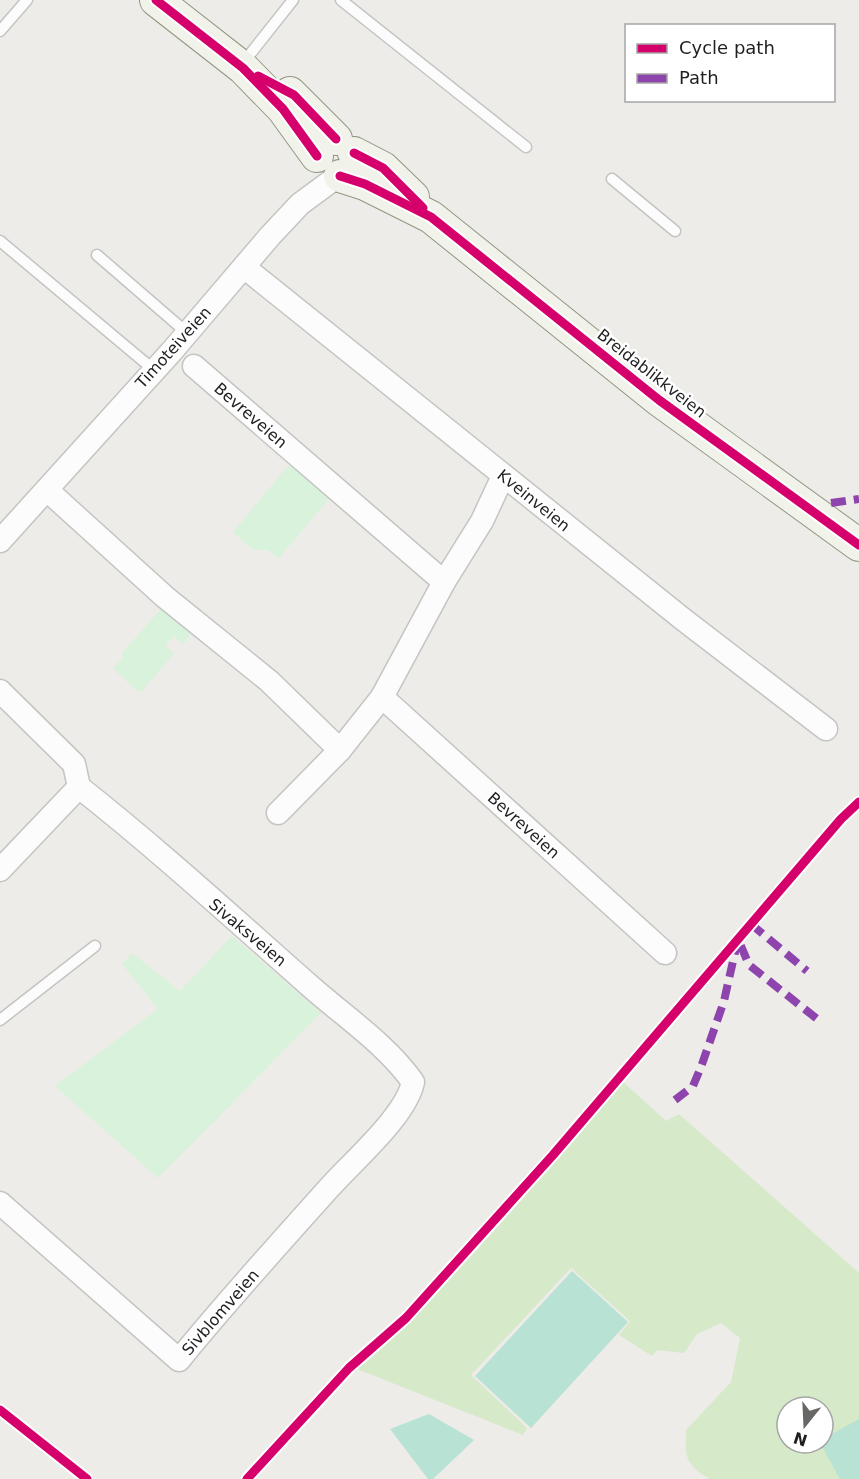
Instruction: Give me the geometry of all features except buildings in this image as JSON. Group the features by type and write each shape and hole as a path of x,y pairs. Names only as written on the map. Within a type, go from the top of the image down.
{"main road":[{"name":"Breidablikkveien","path":"156,0 242,67 294,95 334,160 386,194 431,218 659,400 830,527 859,545"}],"street":[{"name":"Timoteiveien","path":"0,542 300,204 334,160"},
{"name":"Kveinveien","path":"244,267 771,689 826,729"},
{"name":"Bevreveien","path":"194,366 444,582"},
{"path":"278,813 340,750 382,697 444,582 482,521 503,476"},
{"path":"47,490 165,597 269,681 340,750"},
{"path":"0,691 74,765 79,787 0,870"},
{"name":"Bevreveien","path":"382,697 665,953"},
{"name":"Sivaksveien","path":"79,787 143,838 199,890 363,1031 402,1066 413,1082"},
{"name":"Sivblomveien","path":"0,1203 179,1360 253,1273 378,1136 411,1093 413,1082"}],"lane":[{"path":"0,31 27,0"},
{"path":"242,67 293,0"},
{"path":"341,0 526,147"},
{"path":"612,179 675,231"},
{"path":"0,241 154,370"},
{"path":"97,255 186,332"},
{"path":"0,1020 95,946"}],"green space":[{"path":"288,466 309,472 333,494 278,559 268,550 253,550 233,532"},
{"path":"161,609 194,630 183,644 174,637 165,645 174,653 143,690 138,692 113,668 123,658 122,653"},
{"path":"232,936 321,1013 158,1178 55,1086 158,1009 122,964 132,953 180,991"},
{"path":"623,1082 666,1121 679,1114 859,1273 859,1479 710,1479 702,1474 688,1459 686,1430 731,1382 740,1338 721,1323 697,1334 684,1353 657,1350 652,1356 619,1335 630,1321 571,1268 471,1375 527,1428 523,1435 357,1369 428,1302 527,1194"},
{"path":"572,1271 628,1322 531,1428 475,1376"},
{"path":"429,1414 474,1440 433,1479 428,1479 390,1429"},
{"path":"859,1419 859,1479 840,1479 827,1455 835,1455 835,1432"}],"marked path":[{"path":"831,503 859,499"},
{"path":"751,924 807,971"},
{"path":"675,1100 693,1086 701,1067 724,1001 738,939 749,965 821,1022"}],"cycle path":[{"path":"156,0 243,68 283,109 317,156"},
{"path":"258,76 294,95 336,139"},
{"path":"354,153 383,168 423,208"},
{"path":"340,176 365,184 431,217 659,400 859,545"},
{"path":"247,1479 349,1368 406,1318 553,1155 841,819 859,802"},
{"path":"0,1410 87,1479"}]}
